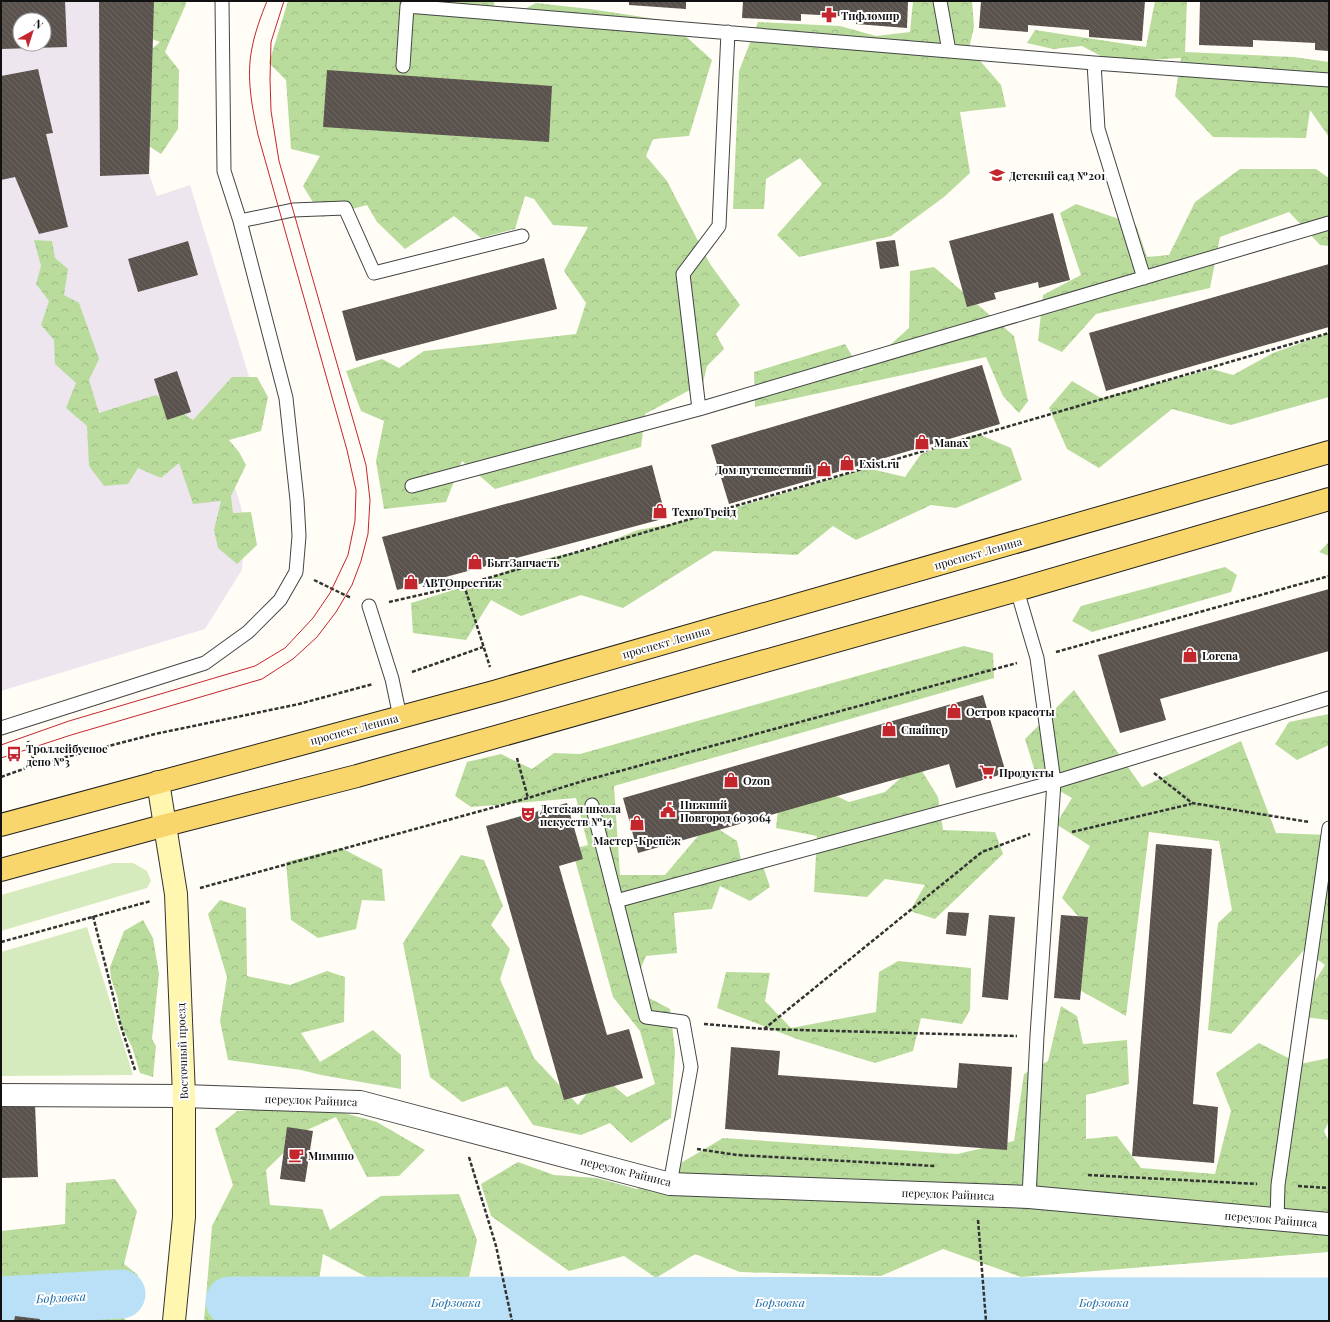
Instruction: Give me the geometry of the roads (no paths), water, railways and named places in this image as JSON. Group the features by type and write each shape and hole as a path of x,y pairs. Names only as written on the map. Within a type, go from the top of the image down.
{"main road":[{"name":"проспект Ленина","path":"1,825 497,691 1329,452"},
{"path":"1,870 166,825 357,776 1018,590 1329,499"}],"street":[{"name":"Восточный проезд","path":"158,782 176,894 184,1096 184,1217 174,1321"},
{"name":"переулок Райниса","path":"1,1095 184,1096 360,1102 670,1184 1030,1197 1329,1224"}],"lane":[{"path":"1,728 205,663 248,632 280,600 296,572 299,536 297,500 286,398 240,221 224,171 222,1"},
{"path":"940,1 949,51"},
{"path":"403,66 407,6 1094,63 1329,80"},
{"path":"699,409 683,274 719,226 728,32"},
{"path":"1094,63 1098,129 1144,278"},
{"path":"240,221 293,210 345,208 374,273 522,236"},
{"path":"412,486 699,409 1329,223"},
{"path":"1018,590 1037,658 1054,782 1037,1036 1030,1197"},
{"path":"369,606 392,679 400,717"},
{"path":"616,901 1054,782 1329,698"},
{"path":"592,805 646,1017 683,1022 691,1066 670,1184"},
{"path":"1277,1220 1278,1185 1329,828"}],"waterway":[{"name":"Борзовка","path":"1,1301 121,1294"},
{"name":"Борзовка","path":"230,1301 1329,1302"}],"tram line":[{"path":"1,745 69,721 255,666 285,648 313,618 330,593 348,555 355,521 356,490 347,450 258,135 252,103 250,59 256,30 267,1"},
{"path":"1,758 71,735 262,679 293,659 317,637 336,612 352,585 361,561 368,534 370,500 366,465 279,161 271,111 271,42 284,1"}],"place":[{"name":"Тифломир","path":"829,15"},
{"name":"Детский сад №201","path":"997,175"},
{"name":"Manax","path":"922,442"},
{"name":"Exist.ru","path":"847,463"},
{"name":"Дом путешествий","path":"824,469"},
{"name":"ТехноТрейд","path":"660,511"},
{"name":"БытЗапчасть","path":"475,562"},
{"name":"АВТОпрестиж","path":"411,582"},
{"name":"Lorena","path":"1190,655"},
{"name":"Остров красоты","path":"954,711"},
{"name":"Снайпер","path":"889,729"},
{"name":"Троллейбусное депо №3","path":"14,754"},
{"name":"Продукты","path":"987,772"},
{"name":"Ozon","path":"731,780"},
{"name":"Нижний Новгород 603064","path":"668,810"},
{"name":"Детская школа искусств №14","path":"528,814"},
{"name":"Мастер-Крепёж","path":"637,823"},
{"name":"Мимино","path":"296,1155"}]}
